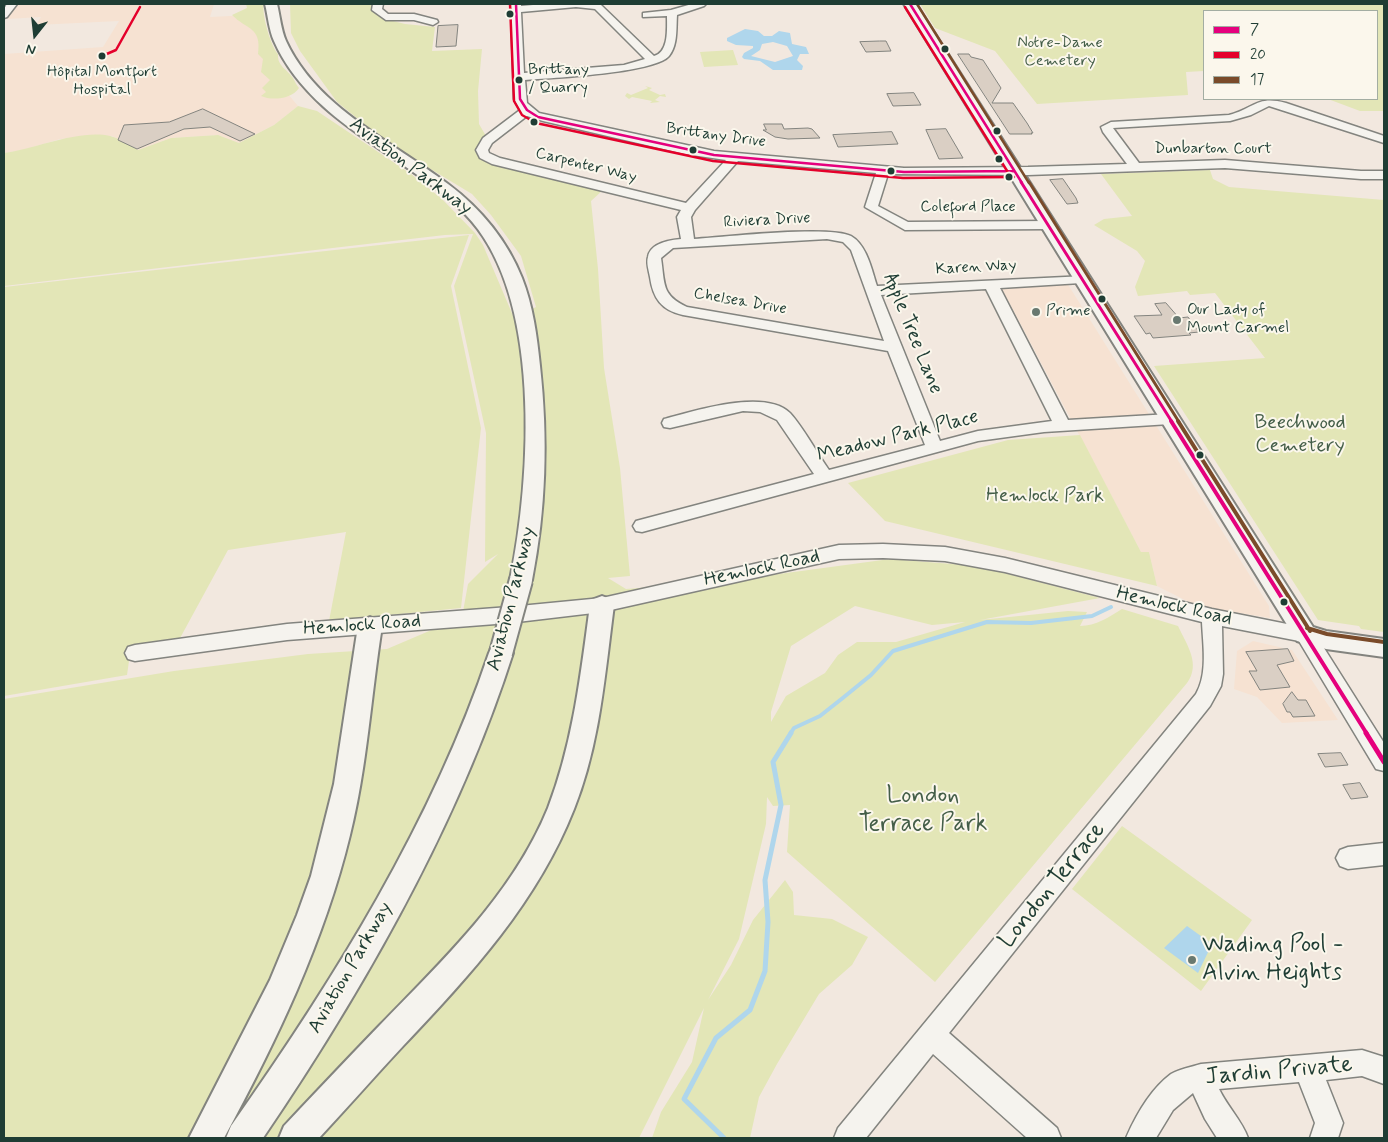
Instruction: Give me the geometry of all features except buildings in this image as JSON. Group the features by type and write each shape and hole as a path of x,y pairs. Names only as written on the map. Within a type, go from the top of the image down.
{"main road":[{"name":"Aviation Parkway","path":"243,1138 311,1038 387,908 455,776 488,692 521,580 528,546 537,448 536,417 526,330 520,297 510,271 493,239 469,210 437,183 365,133 330,105 290,58 273,21 271,4"},
{"name":"Aviation Parkway","path":"279,4 280,37"},
{"path":"910,4 1305,634"},
{"path":"296,1138 472,951 511,899 534,863 561,809 581,744 602,605"},
{"path":"206,1138 247,1065 271,1015 305,934 328,865 347,786 370,626"},
{"name":"Hemlock Road","path":"1305,634 1326,640 1384,648"}],"street":[{"path":"4,15 12,4"},
{"path":"378,4 377,10 386,17 414,18 433,22"},
{"path":"483,147 487,141 526,111 520,99 516,6 576,4 602,9 651,59"},
{"path":"663,31 642,12 672,13 701,4"},
{"path":"520,77 624,68 662,57 667,53 663,31 672,13"},
{"name":"Dunbarton Court","path":"1135,166 1109,132 1108,127 1111,125 1230,118 1248,112 1264,101 1384,140"},
{"name":"Brittany Drive","path":"526,111 538,117 685,150 735,157 939,173 1014,171"},
{"name":"Carpenter Way","path":"483,147 484,155 496,161 689,208"},
{"path":"688,244 684,217 689,208 735,157"},
{"name":"Dunbarton Court","path":"1014,171 1224,164 1318,170 1361,175 1384,175"},
{"name":"Coleford Place","path":"883,170 871,207 905,226 1048,225"},
{"name":"Riviera Drive","path":"688,244 827,235 847,239"},
{"name":"Apple Tree Lane","path":"847,239 857,249 935,448"},
{"name":"Chelsea Drive","path":"688,244 670,244 656,254 654,258 659,292 668,304 684,311 894,347"},
{"name":"Karen Way","path":"872,291 1081,279"},
{"path":"991,285 1063,426"},
{"path":"670,424 744,406 763,407 783,416 825,477"},
{"name":"Meadow Park Place","path":"642,526 978,436 1063,426 1170,419"},
{"name":"Hemlock Road","path":"134,653 248,636 509,615 602,605 839,552 946,554 1006,565 1212,618 1305,634"},
{"name":"London Terrace","path":"848,1138 933,1036 1203,700 1211,686 1213,674 1212,618"},
{"path":"1305,634 1384,762"},
{"path":"1348,858 1384,854"},
{"path":"933,1036 1047,1138"},
{"name":"Jardin Private","path":"1140,1138 1163,1100 1182,1083 1201,1077 1362,1063 1384,1071"},
{"path":"1307,1068 1329,1123 1324,1138"},
{"path":"1201,1077 1209,1101 1224,1127 1234,1138"}],"shaded area":[{"path":"19,4 214,4 210,17 251,15 288,94 298,106 274,125 239,143 218,135 171,138 138,150 112,136 60,139 23,150 4,153 4,54 103,47 119,21 36,25 41,17 7,19"},
{"path":"1067,283 1269,606 1270,618 1197,606 1157,586 1149,552 1141,552 1001,287"},
{"path":"1253,641 1292,650 1338,720 1282,723 1257,697 1234,689 1237,651"}],"green space":[{"path":"246,4 264,4 267,30 278,54 279,62 299,88 292,95 276,99 261,96 266,92 262,88 270,80 261,72 263,59 258,54 258,39 252,30 232,15 247,8"},
{"name":"London Terrace Park","path":"290,4 373,4 371,5 381,18 405,24 435,27 432,51 482,49 478,91 479,124 486,136 490,163 603,190 591,201 598,269 604,368 620,468 630,576 608,578 626,589 727,581 890,559 977,566 1100,598 980,620 1068,611 1087,612 1080,626 1086,626 1122,609 1178,626 1191,654 1193,669 1187,683 935,982 787,852 790,805 773,806 767,797 766,824 739,939 708,1000 731,965 753,920 785,880 793,892 794,915 832,919 868,937 852,965 819,994 777,1064 759,1097 750,1138 652,1138 661,1112 692,1062 704,1008 639,1138 4,1138 4,699 174,671 308,654 387,649 462,617 468,584 498,554 485,562 486,433 454,286 473,234 445,235 4,286 4,153 85,135 110,136 138,150 171,138 218,135 239,143 274,125 298,106 317,111 411,174 442,199 475,233 483,245 514,318 536,307 521,256 491,215 472,194 389,144 337,102 300,51 291,33","holes":["855,606 932,625 965,622 896,642 857,642 838,655 825,673 786,696 771,722 771,712 791,646"]},
{"name":"Notre-Dame Cemetery","path":"920,4 1384,4 1384,111 1360,111 1331,100 1378,100 1378,10 1203,10 1203,71 1186,72 1188,95 1037,104 995,51 935,28"},
{"path":"733,50 738,65 704,67 700,52"},
{"path":"645,86 652,88 649,90 660,95 665,94 666,97 660,96 655,100 660,102 650,103 652,101 632,97 629,99 625,96 627,93 631,95 648,88"},
{"name":"Beechwood Cemetery","path":"1210,170 1213,179 1229,187 1384,200 1384,632 1318,620 1154,366 1265,358 1215,293 1190,295 1187,291 1138,296 1135,287 1145,261 1137,251 1094,225 1104,219 1132,216 1101,174"},
{"path":"469,235 451,286 481,428 461,608 329,621 346,532 228,550 179,640 131,647 127,675 4,696 4,287"},
{"name":"Hemlock Park","path":"1080,435 1141,552 1149,552 1157,586 885,521 848,483 1008,440"},
{"path":"1122,826 1252,920 1201,991 1072,889"}],"water":[{"path":"745,29 758,31 764,36 772,36 779,31 790,33 792,44 806,47 809,54 800,54 797,60 803,66 802,70 773,70 760,61 744,59 742,57 753,46 736,45 727,41 727,38","holes":["773,42 787,46 793,56 775,62 751,56 760,50 762,44"]},
{"name":"Wading Pool - Alvin Heights","path":"1187,926 1212,944 1198,973 1164,948"}],"waterway":[{"path":"790,734 794,728 820,716 844,697 871,675 893,651 987,622 1031,623 1092,616 1111,607"},
{"path":"724,1138 684,1099 716,1038 750,1010 765,971 768,922 765,880 781,805 773,762 791,733"}],"transit line":[{"name":"20","path":"510,4 514,101 522,115 536,123 713,161 903,178 1014,177"},
{"name":"7","path":"516,4 520,99 527,110 538,117 714,155 904,172 1014,171"},
{"name":"7","path":"910,4 1384,762"},
{"name":"17","path":"917,4 1310,631"},
{"name":"20","path":"102,56 116,50 140,7"},
{"name":"20","path":"905,7 1009,174"},
{"name":"17","path":"1307,628 1327,634 1384,642"}],"place":[{"name":"Hôpital Montfort Hospital","path":"102,56"},
{"name":"Brittany / Quarry","path":"519,80"},
{"name":"Prime","path":"1036,312"},
{"name":"Our Lady of Mount Carmel","path":"1177,320"},
{"name":"Wading Pool - Alvin Heights","path":"1192,960"}]}
